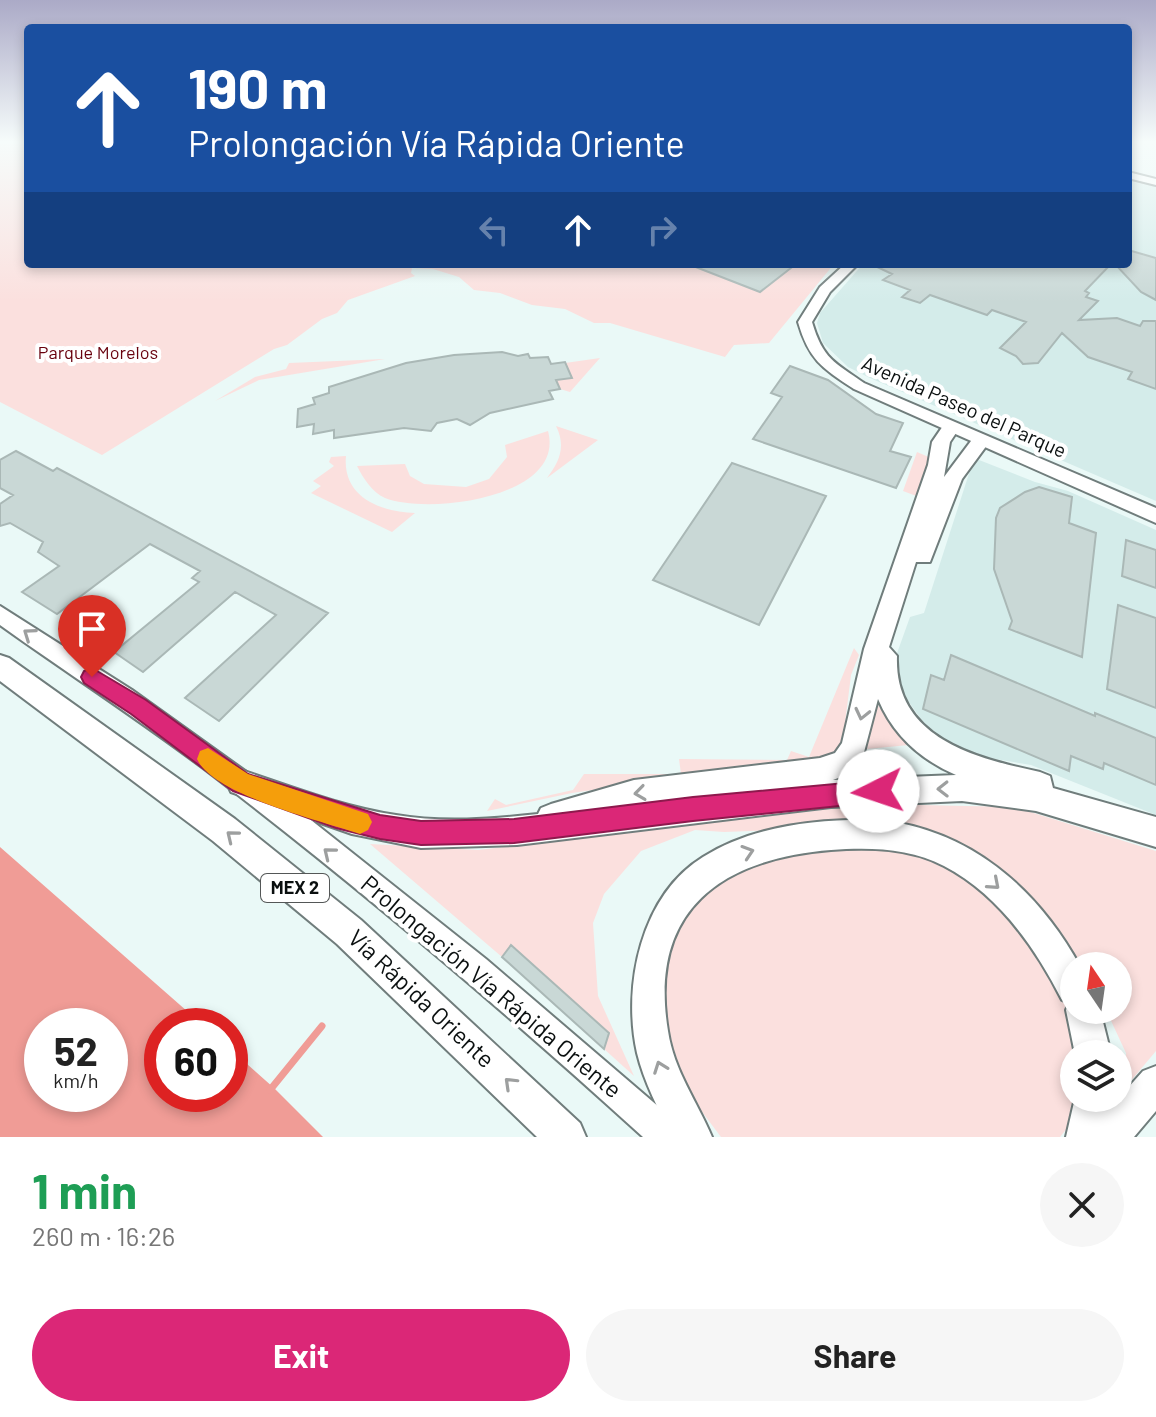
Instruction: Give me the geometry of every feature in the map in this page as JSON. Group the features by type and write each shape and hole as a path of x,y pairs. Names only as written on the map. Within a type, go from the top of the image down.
{"highway":[{"name":"Vía Rápida Oriente","path":"0,666 224,830 349,932 566,1137"}],"main road":[{"name":"Avenida Paseo del Parque","path":"848,268 825,290 809,313 806,330 813,349 829,366 859,386 1156,516"},
{"path":"514,831 576,808 634,793 820,771 844,763 854,747 876,649 938,465 941,442 951,427"},
{"path":"981,441 967,454 955,475 885,653 883,674 887,698 927,746 956,764 1156,819"},
{"name":"Prolongación Vía Rápida Oriente","path":"0,614 139,707 241,783 570,1049 668,1137"},
{"path":"241,783 336,816 380,827 434,833 514,831 829,795 965,788 1075,808 1156,832"},
{"path":"693,1137 675,1105 654,1052 651,976 655,949 673,908 692,884 713,867 750,851 808,838 894,837 931,845 962,860 1016,905 1039,929 1060,964"},
{"path":"1109,1137 1156,1084"},
{"path":"1085,1137 1090,1112"}],"shaded area":[{"path":"1132,196 1156,196 1156,501 848,367 823,343 817,323 820,313 859,268 1132,268"},
{"path":"974,458 1035,482 1068,491 1156,530 1156,815 1031,765 977,756 944,741 923,722 901,691 896,656 910,617 924,613"},
{"path":"0,847 183,1008 144,1008 144,1112 248,1112 248,1065 323,1137 0,1137"}],"green space":[{"name":"Parque Morelos","path":"0,196 24,196 24,268 412,268 411,273 415,276 348,300 337,313 322,319 287,345 274,349 102,455 0,402"},
{"name":"Parque Morelos","path":"412,268 831,268 769,343 734,345 725,357 610,323 594,323 565,309 532,305 500,293 474,290 459,277 433,269"},
{"path":"600,358 570,392 560,389 556,380 572,378 565,363"},
{"path":"385,359 259,380 215,401 255,377 286,369 289,363"},
{"path":"556,426 598,440 547,478 560,453 561,440"},
{"path":"548,431 548,454 536,472 516,486 460,502 405,503 385,498 368,484 357,466 405,464 410,476 424,484 466,487 489,479 507,457 505,445"},
{"path":"917,452 931,458 919,497 903,491"},
{"path":"346,456 350,482 366,500 389,509 415,513 392,532 311,493 321,486 313,481 334,466 329,462 331,457"},
{"path":"854,648 859,655 851,675 843,739 839,749 828,756 572,793 487,811 495,799 506,805 573,790 584,774 681,774 679,759 787,760 791,751 809,757"},
{"path":"873,699 909,745 867,749"},
{"path":"873,804 1014,807 1156,851 1156,1051 1132,1080 1132,1040 1120,1040 1113,1024 1132,1024 1132,952 1070,952 1044,913 1007,875 970,849 779,830 695,830 641,851 604,894 593,923 598,996 634,1076 370,844 478,850"},
{"path":"873,837 969,870 1060,978 1060,1024 1076,1024 1080,1040 1060,1040 1060,1112 1075,1112 1072,1122 1060,1137 721,1137 684,1088 667,1036 661,981 668,950 685,912 701,895 774,849"}],"building":[{"path":"1132,251 1156,258 1156,300 1141,292 1119,268 1132,268"},
{"path":"698,268 791,268 760,292"},
{"path":"879,268 1107,268 1085,291 1089,293 1086,297 1098,301 1079,320 1117,318 1140,326 1143,321 1156,321 1156,389 1128,379 1132,372 1088,357 1062,333 1038,363 1023,364 1016,356 1000,348 1026,322 992,310 987,315 930,295 920,303 902,297 910,290 883,280 892,274"},
{"path":"502,352 518,356 528,354 530,358 548,357 551,364 565,362 572,378 556,380 560,389 549,391 553,399 490,413 470,425 457,419 437,423 431,431 404,428 334,438 334,430 313,434 314,424 297,427 298,409 315,404 313,398 329,393 329,387 406,363 454,355"},
{"path":"790,366 828,380 876,414 903,423 890,451 911,457 896,488 753,439 782,397 771,393"},
{"path":"16,451 53,471 57,468 328,613 219,721 185,698 276,615 235,592 143,672 114,652 199,582 192,578 200,571 150,544 57,614 22,592 59,566 38,552 43,542 10,523 0,526 0,504 13,495 0,488 0,460"},
{"path":"732,463 826,496 759,625 653,580"},
{"path":"1039,487 1072,497 1069,523 1096,533 1082,657 1009,629 1012,621 994,569 996,518 1000,508"},
{"path":"1126,540 1156,550 1156,588 1122,576"},
{"path":"1118,605 1156,618 1156,708 1107,689"},
{"path":"951,655 1095,716 1095,713 1156,738 1156,785 1104,763 1103,769 1071,756 1069,771 923,709 931,675 944,680"},
{"path":"511,945 609,1033 604,1049 502,957"}],"waterway":[{"path":"270,1090 322,1026"}],"slow traffic":[{"path":"208,759 241,783 360,822"}],"route":[{"path":"92,677 139,707 241,783 336,816 421,833 514,831 878,791"}]}
